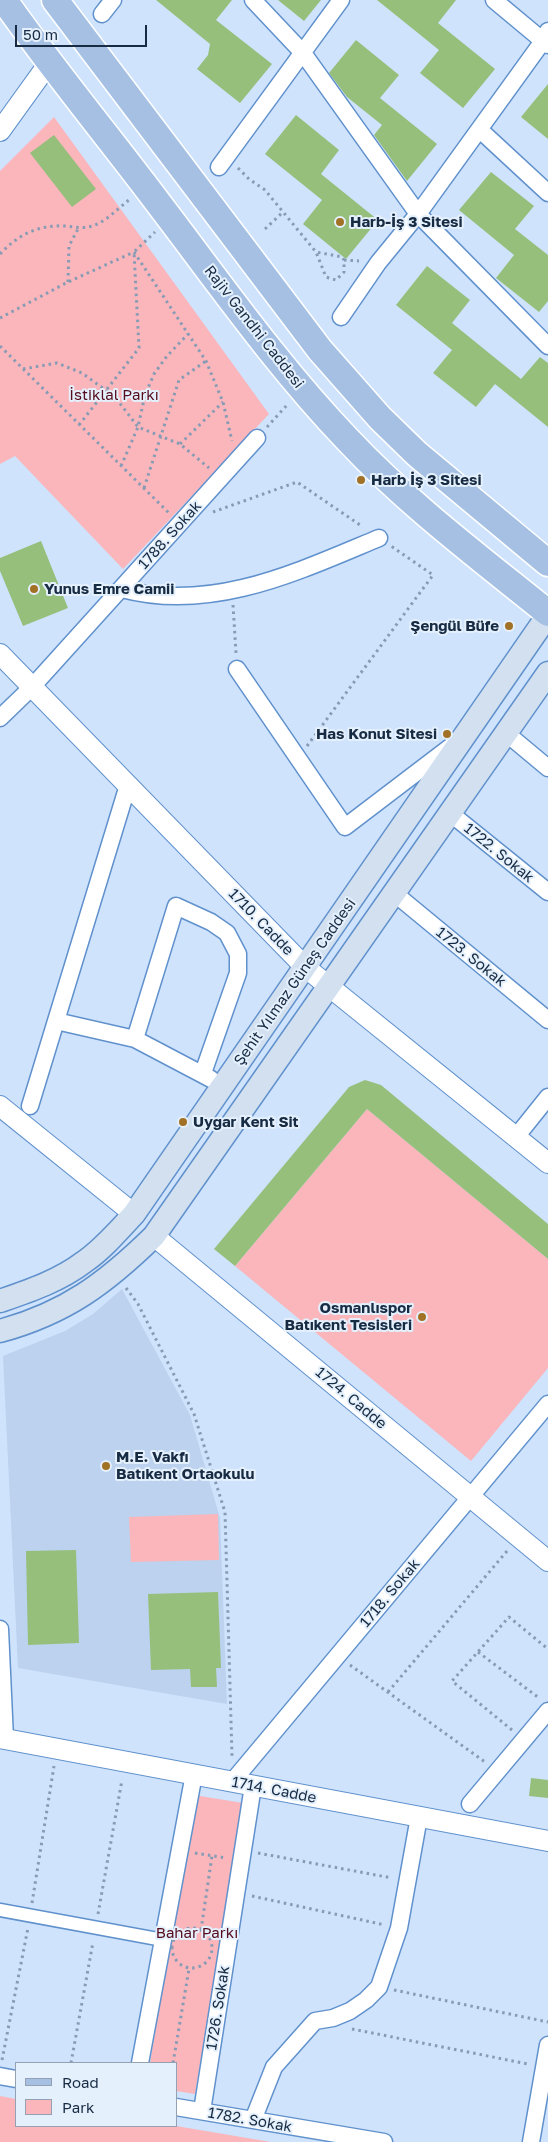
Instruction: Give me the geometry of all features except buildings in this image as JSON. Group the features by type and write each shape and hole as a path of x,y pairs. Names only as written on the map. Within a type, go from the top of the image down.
{"main road":[{"name":"Rajiv Gandhi Caddesi","path":"4,0 49,64 302,388 348,440 425,512 548,614"},
{"path":"56,0 314,342 353,389 417,454 548,563"},
{"name":"Şehit Yılmaz Güneş Caddesi","path":"0,1301 29,1291 84,1263 104,1246 134,1214 548,614"},
{"name":"Şehit Yılmaz Güneş Caddesi","path":"0,1331 38,1319 75,1300 115,1273 154,1236 548,673"}],"street":[{"path":"102,14 113,0"},
{"path":"254,0 303,53 418,214 548,346"},
{"path":"219,167 341,0"},
{"path":"341,317 378,263 418,214 546,39 494,0"},
{"path":"0,131 49,64"},
{"path":"480,130 548,193"},
{"name":"1788. Sokak","path":"0,718 32,687 122,589 257,438"},
{"path":"122,589 147,596 187,596 232,591 292,574 379,538"},
{"name":"1710. Cadde","path":"0,654 305,967 548,1163"},
{"path":"237,669 345,827 465,736"},
{"path":"506,733 548,768"},
{"path":"30,1106 128,785"},
{"name":"1722. Sokak","path":"450,813 548,892"},
{"name":"1723. Sokak","path":"394,893 548,1020"},
{"path":"135,1039 176,906 210,922 227,933 238,954 238,973 203,1073"},
{"path":"56,1021 135,1039 203,1073 222,1087"},
{"path":"516,1137 548,1097"},
{"path":"0,1106 134,1214"},
{"name":"1724. Cadde","path":"154,1236 548,1562"},
{"name":"1718. Sokak","path":"232,1782 548,1404"},
{"path":"0,1630 2,1738"},
{"path":"470,1804 524,1740 544,1705"},
{"name":"1714. Cadde","path":"2,1738 548,1841"},
{"path":"140,2062 194,1774"},
{"name":"1726. Sokak","path":"202,2111 253,1786"},
{"path":"253,2120 274,2067 315,2021 333,2018 350,2011 366,2000 378,1987 399,1928 419,1817"},
{"path":"0,1910 163,1940"},
{"path":"531,2142 548,2045"},
{"path":"0,2076 15,2079"},
{"name":"1782. Sokak","path":"178,2107 384,2142"}],"path":[{"path":"242,172 266,190 316,252 326,277 336,280 344,272 344,260 342,257 316,252"},
{"path":"0,254 14,239 32,231 57,226 79,227 98,224 146,187"},
{"path":"265,230 283,212"},
{"path":"0,318 68,282 134,252 170,218"},
{"path":"68,282 69,246 79,227"},
{"path":"134,252 206,361 223,402 236,462"},
{"path":"79,425 139,348 134,252"},
{"path":"121,466 138,427 145,395 154,374 167,356 188,334"},
{"path":"0,346 180,524 297,482 433,575 298,758"},
{"path":"143,488 179,380 206,361"},
{"path":"23,369 57,363 82,373 115,397 138,427 180,444 222,478"},
{"path":"257,438 302,388"},
{"path":"180,444 223,402"},
{"path":"232,591 237,669"},
{"path":"115,1273 138,1304 194,1414 225,1512 232,1782"},
{"path":"388,1692 518,1537"},
{"path":"524,1740 452,1681 508,1617 548,1649"},
{"path":"478,1652 544,1705"},
{"path":"337,1656 498,1771"},
{"path":"180,1850 212,1856 242,1855 408,1880"},
{"path":"201,1930 212,1856"},
{"path":"236,1892 399,1928"},
{"path":"195,1928 201,1930 210,1939 212,1951 210,1957 202,1966 190,1969 183,1967 173,1958 172,1944 177,1934 182,1930 195,1928"},
{"path":"173,2062 190,1969"},
{"path":"378,1987 548,2022"},
{"path":"315,2021 544,2067"}],"shaded area":[{"name":"M.E. Vakfı Batıkent Ortaokulu","path":"122,1289 190,1415 220,1518 227,1704 18,1668 3,1356 65,1331 93,1314"}],"green space":[{"name":"İstiklal Parkı","path":"54,117 269,414 123,569 15,456 0,464 0,171"},
{"name":"Osmanlıspor Batıkent Tesisleri","path":"367,1109 548,1259 548,1368 471,1461 235,1266"},
{"path":"218,1514 219,1560 131,1562 129,1517"},
{"name":"Bahar Parkı","path":"194,1795 243,1803 195,2094 178,2091 178,2062 150,2062"},
{"path":"0,2096 15,2099 15,2127 178,2126 271,2142 0,2142"}],"place":[{"name":"Harb-İş 3 Sitesi","path":"340,222"},
{"name":"Harb İş 3 Sitesi","path":"361,480"},
{"name":"Yunus Emre Camii","path":"34,589"},
{"name":"Şengül Büfe","path":"509,626"},
{"name":"Has Konut Sitesi","path":"447,734"},
{"name":"Uygar Kent Sit","path":"183,1122"},
{"name":"Osmanlıspor Batıkent Tesisleri","path":"422,1317"},
{"name":"M.E. Vakfı Batıkent Ortaokulu","path":"106,1466"}]}
